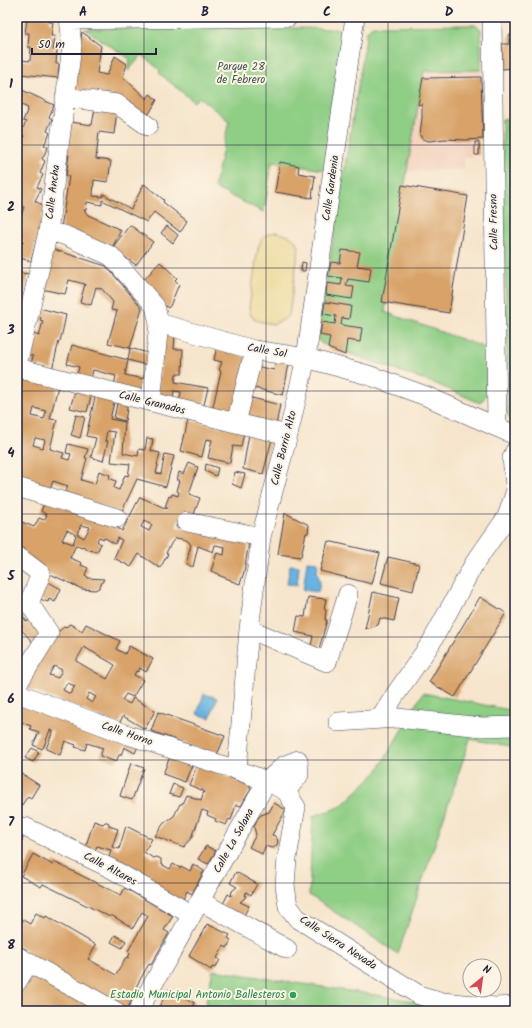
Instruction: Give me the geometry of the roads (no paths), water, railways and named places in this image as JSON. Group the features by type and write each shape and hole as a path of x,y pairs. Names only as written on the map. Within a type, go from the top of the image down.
{"street":[{"path":"69,19 288,17"},
{"name":"Calle Gardenia","path":"306,358 356,17"},
{"name":"Calle Fresno","path":"492,17 497,427"},
{"name":"Calle Ancha","path":"17,362 48,232 72,46 69,19"},
{"path":"65,97 117,104 148,126"},
{"path":"48,232 64,235 111,256 155,306 159,322 151,402"},
{"name":"Calle Sol","path":"159,322 254,350 306,358 368,375 426,396 515,435"},
{"name":"Calle Barrio Alto","path":"238,770 249,629 261,537 288,435 306,358"},
{"name":"Calle Granados","path":"17,362 151,402 236,424 288,435"},
{"path":"236,424 251,363"},
{"path":"515,451 512,458 515,485"},
{"path":"17,486 117,518"},
{"path":"380,720 395,695 431,643 474,564 507,517 515,493"},
{"path":"187,522 261,537"},
{"path":"17,556 41,574 29,603 49,633 17,685"},
{"path":"249,629 327,662 348,594"},
{"name":"Calle Horno","path":"17,693 128,735 238,770"},
{"path":"338,722 397,718 482,727 515,726"},
{"path":"238,770 267,781 286,791 299,775 298,760 285,766 267,781"},
{"name":"Calle La Solana","path":"138,1011 267,781"},
{"name":"Calle Sierra Nevada","path":"286,791 296,807 287,858 285,885 288,906 297,918 419,995 443,1002 496,1009 515,1006"},
{"name":"Calle Altares","path":"26,827 196,908"},
{"path":"196,908 287,949"},
{"path":"17,982 23,959 115,1011"}],"water":[{"path":"307,561 318,562 317,572 320,582 318,592 303,590"},
{"path":"290,565 299,566 297,585 287,584"},
{"path":"204,694 217,698 210,718 197,714"}],"place":[{"name":"Estadio Municipal Antonio Ballesteros","path":"293,995"}],"park label":[{"name":"Parque 28 de Febrero","path":"241,73"}]}
